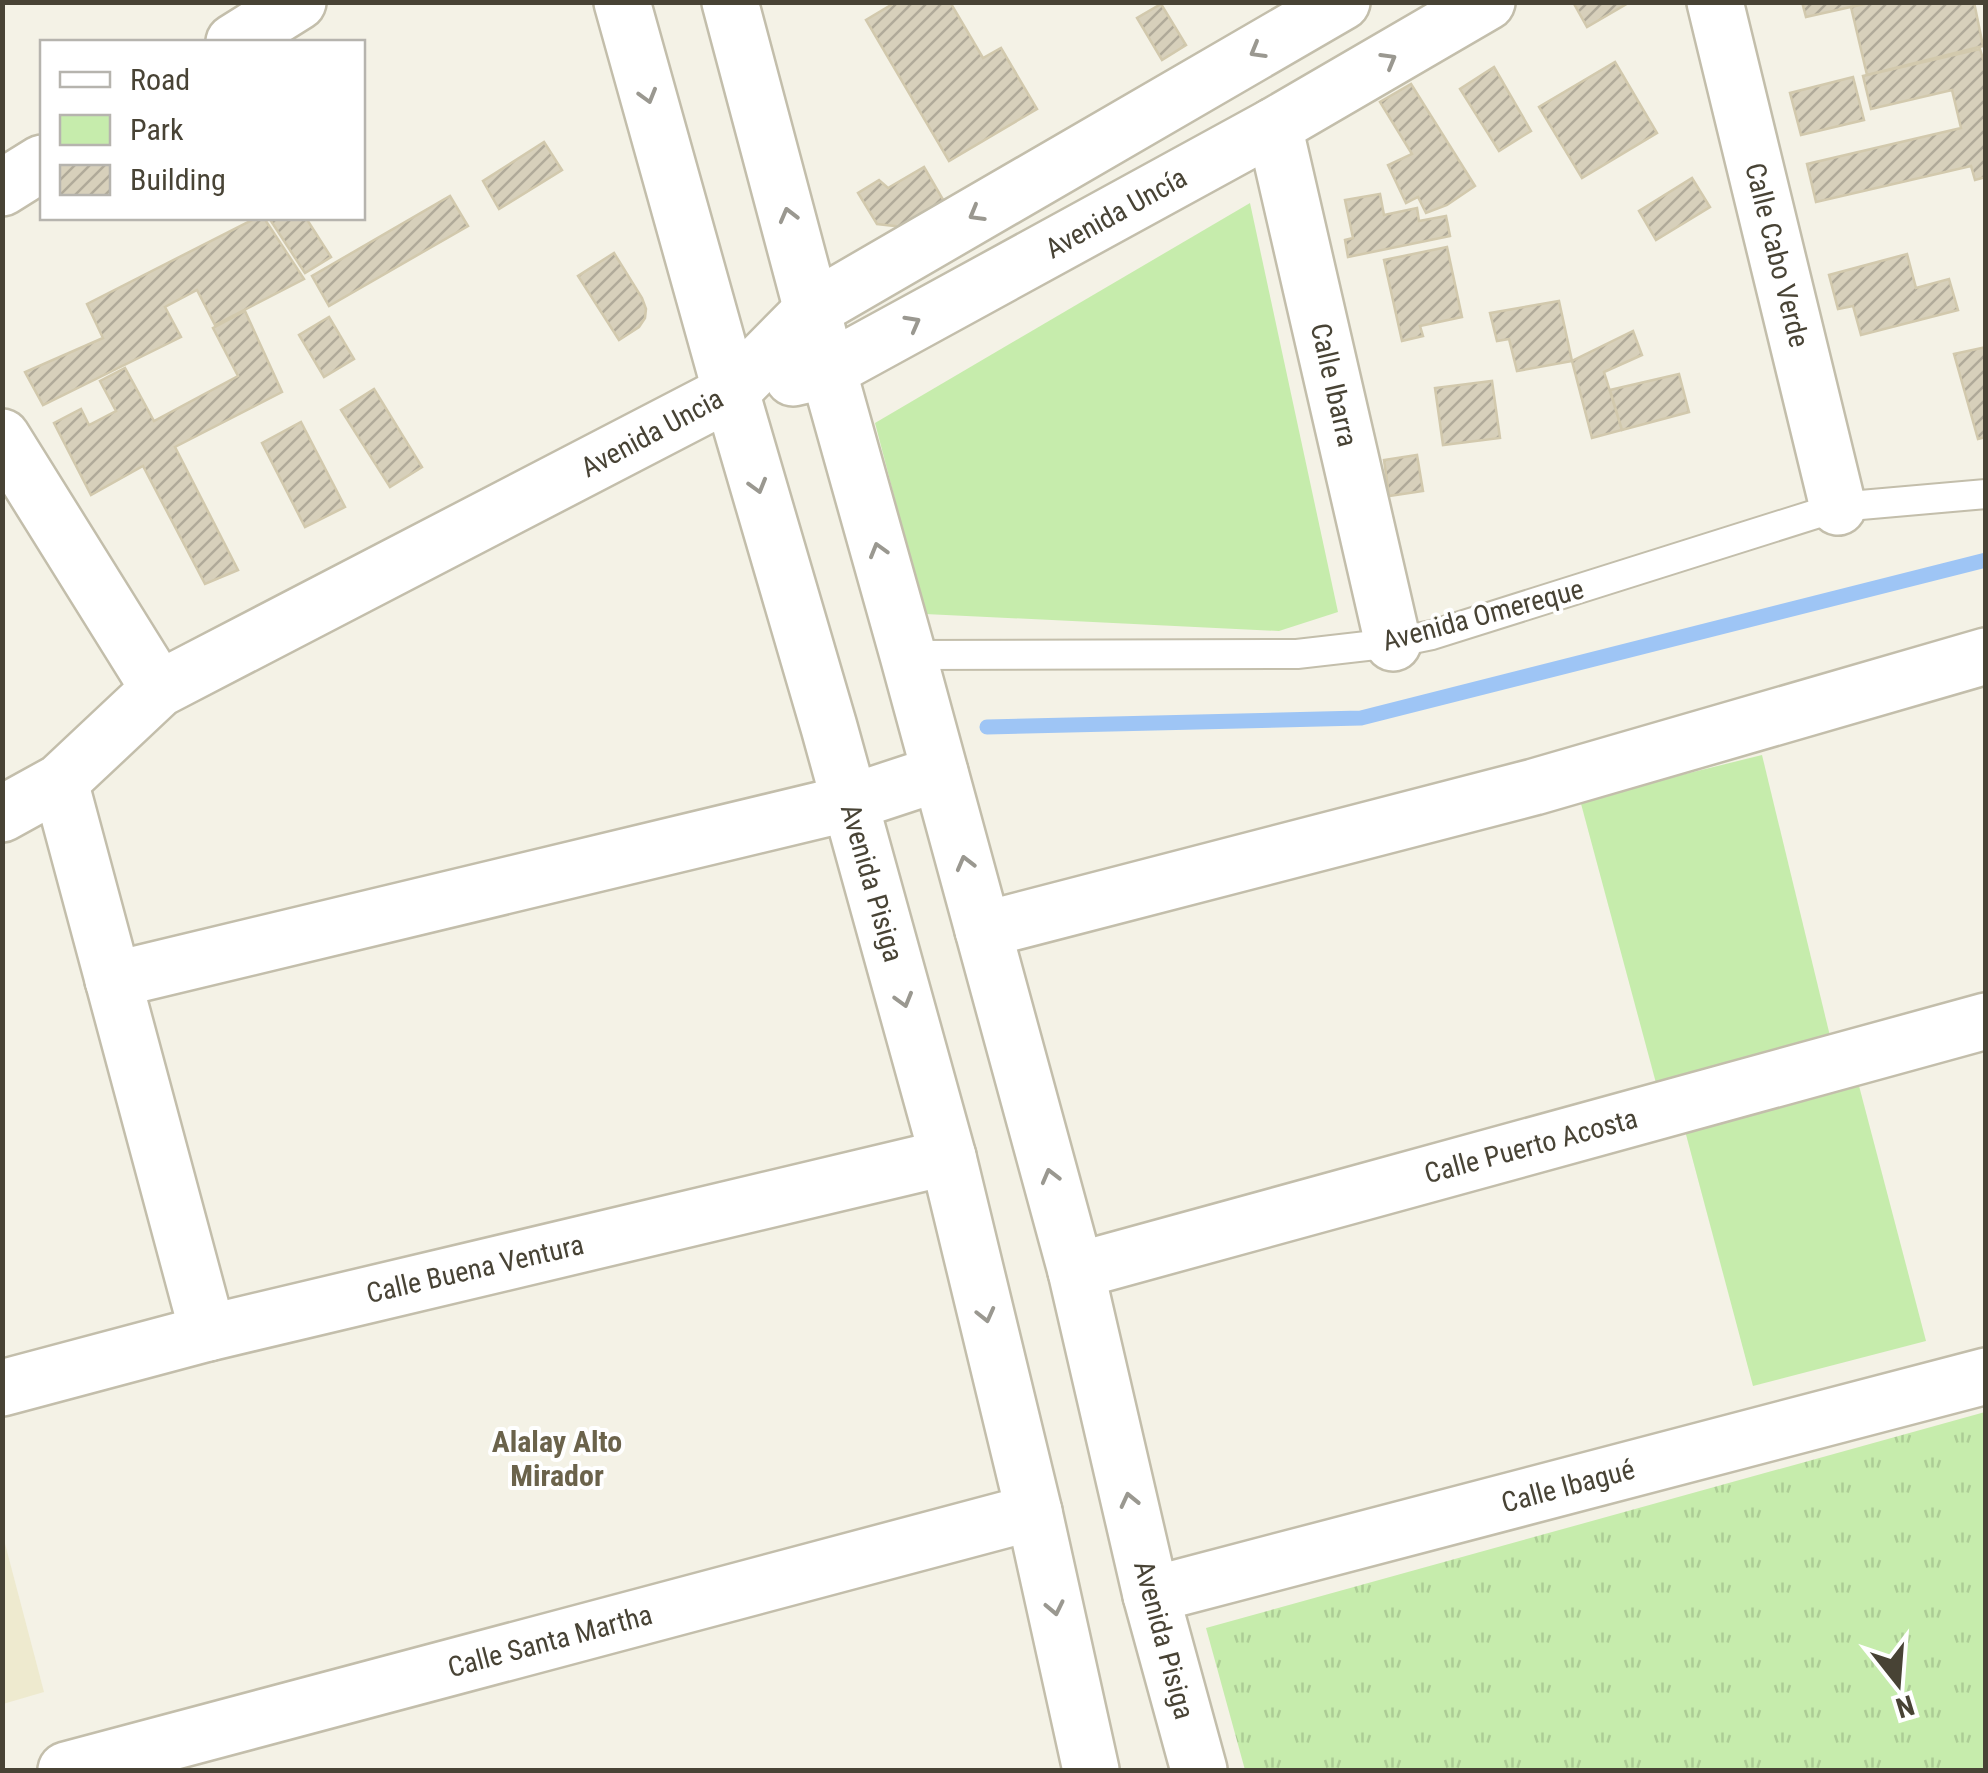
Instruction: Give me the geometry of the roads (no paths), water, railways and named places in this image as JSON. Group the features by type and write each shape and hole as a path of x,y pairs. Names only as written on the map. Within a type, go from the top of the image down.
{"street":[{"path":"237,40 298,2"},
{"name":"Avenida Pisiga","path":"622,2 948,1157 1034,1512 1091,1770"},
{"name":"Avenida Pisiga","path":"730,2 1076,1270 1152,1595 1199,1770"},
{"name":"Avenida Uncia","path":"2,814 60,782 159,689 731,392 813,309 1342,2"},
{"name":"Avenida Uncía","path":"731,392 828,370 1274,126 1487,2"},
{"name":"Calle Cabo Verde","path":"1715,2 1838,507"},
{"name":"Calle Ibarra","path":"1274,126 1393,643"},
{"path":"2,188 40,163"},
{"path":"2,436 159,689"},
{"path":"983,930 1534,787 1986,656"},
{"path":"113,980 849,803 940,773"},
{"path":"60,782 208,1332"},
{"name":"Calle Puerto Acosta","path":"1076,1270 1986,1022"},
{"name":"Calle Buena Ventura","path":"2,1388 208,1332 948,1157"},
{"name":"Calle Ibagué","path":"1152,1595 1986,1376"},
{"name":"Calle Santa Martha","path":"66,1770 1034,1512"}],"lane":[{"name":"Avenida Omereque","path":"908,654 1297,654 1393,643 1450,629 1838,507 1986,494"}],"waterway":[{"path":"987,727 1361,718 1986,560"}],"district":[{"name":"Alalay Alto Mirador","path":"557,1458"}]}
